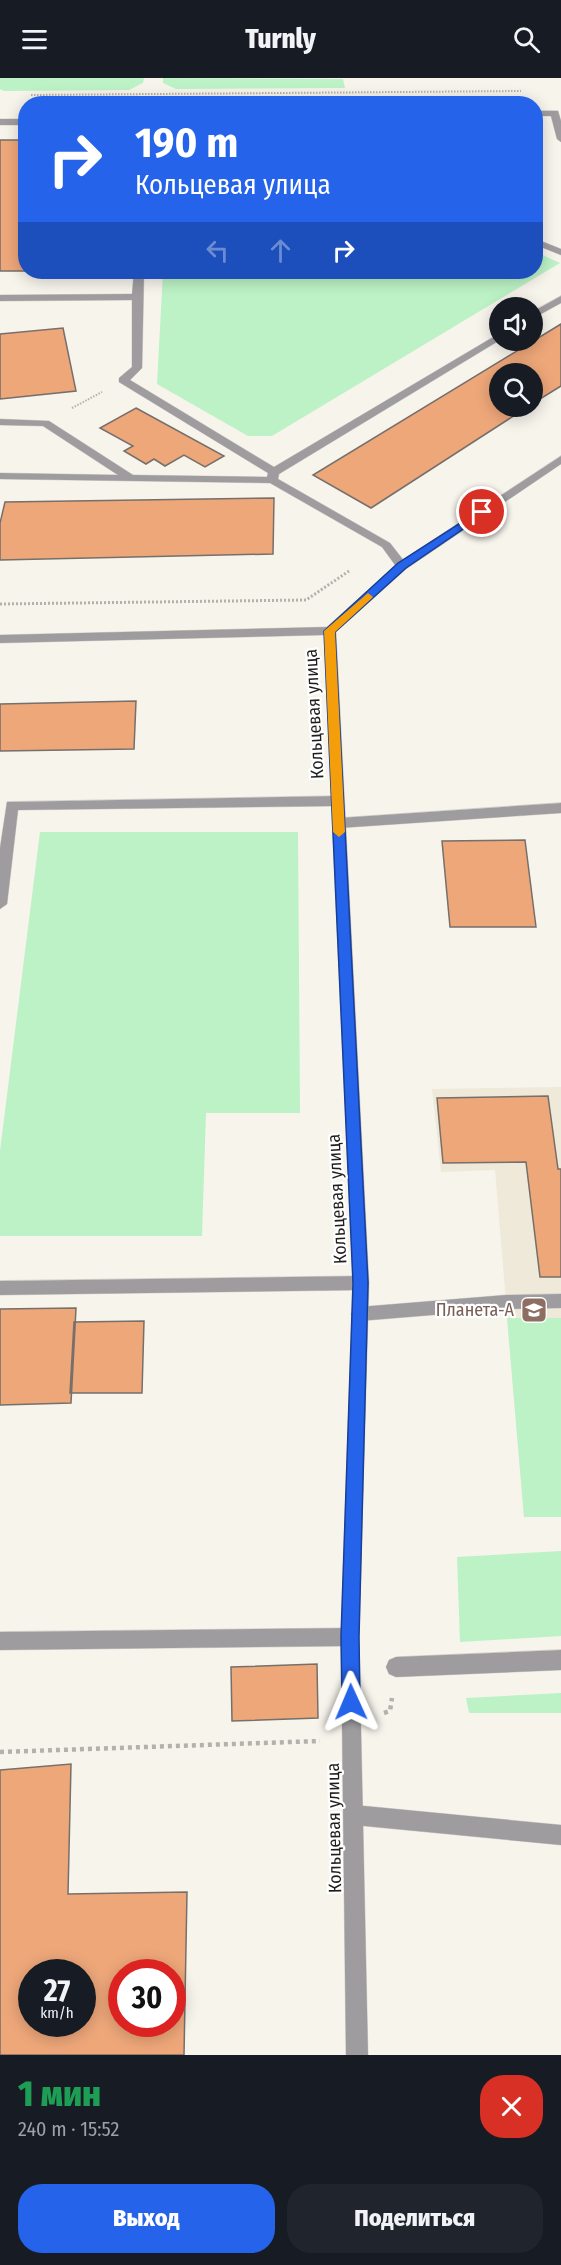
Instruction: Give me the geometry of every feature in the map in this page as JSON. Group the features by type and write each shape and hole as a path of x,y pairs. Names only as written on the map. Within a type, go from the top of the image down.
{"street":[{"path":"543,114 555,113 561,139"},
{"path":"0,122 18,122"},
{"path":"543,245 561,252"},
{"path":"138,279 137,368 123,380 386,545 402,566"},
{"path":"0,298 137,297"},
{"path":"543,310 561,299"},
{"path":"0,476 131,478 273,476 489,343"},
{"path":"0,422 45,423 131,478"},
{"name":"Кольцевая улица","path":"357,2055 350,1637 361,1283 330,631 402,566 561,459"},
{"path":"0,639 330,631"},
{"path":"0,904 12,805 337,801"},
{"path":"339,823 561,808"},
{"path":"0,1288 361,1283"},
{"path":"359,1314 506,1302 561,1301"},
{"path":"0,1641 350,1637"},
{"path":"396,1668 561,1660"},
{"path":"354,1815 561,1835"}],"path":[{"path":"23,95 526,91"},
{"path":"45,423 123,380"},
{"path":"0,604 306,600 386,545"},
{"path":"0,1752 321,1741 352,1722 390,1711 396,1668"}],"shaded area":[{"name":"Планета-А","path":"561,1087 561,1517 524,1517 495,1170 441,1172 432,1089"}],"green space":[{"path":"0,78 144,78 143,83 129,90 4,91 0,89"},
{"path":"163,78 343,79 345,88 176,89 163,83"},
{"path":"543,255 560,263 543,273"},
{"path":"163,279 533,279 503,297 489,297 489,306 272,436 248,436 157,384"},
{"path":"40,832 298,832 300,1113 206,1113 202,1236 0,1236 0,1151"},
{"path":"507,1318 561,1318 561,1517 524,1517"},
{"path":"561,1551 561,1636 460,1642 457,1557"},
{"path":"561,1693 561,1713 469,1713 466,1698"}],"building":[{"path":"0,140 18,140 18,271 0,271"},
{"path":"561,324 561,386 543,397 543,363 497,363 517,351 543,351 543,335"},
{"path":"63,328 76,391 0,399 0,334"},
{"path":"489,368 489,417 512,417 371,508 313,475"},
{"path":"136,408 224,456 205,467 184,455 165,466 154,459 146,464 124,451 133,446 100,428"},
{"path":"274,498 273,554 0,560 0,523 5,502"},
{"path":"136,701 134,749 0,751 0,704"},
{"path":"525,840 536,927 450,927 442,841"},
{"path":"548,1096 558,1169 561,1169 561,1277 540,1277 526,1162 443,1163 437,1098"},
{"path":"76,1308 71,1403 0,1405 0,1309"},
{"path":"144,1321 142,1393 70,1393 74,1322"},
{"path":"317,1664 318,1718 232,1721 231,1667"},
{"path":"71,1764 68,1894 187,1892 186,1959 108,1959 108,2037 184,2037 184,2055 0,2055 0,1770"}],"slow traffic":[{"path":"339,832 330,631 368,597"}],"place":[{"name":"Планета-А","path":"534,1310"}],"route":[{"path":"351,1702 350,1637 361,1283 330,631 402,566 482,512"}]}
